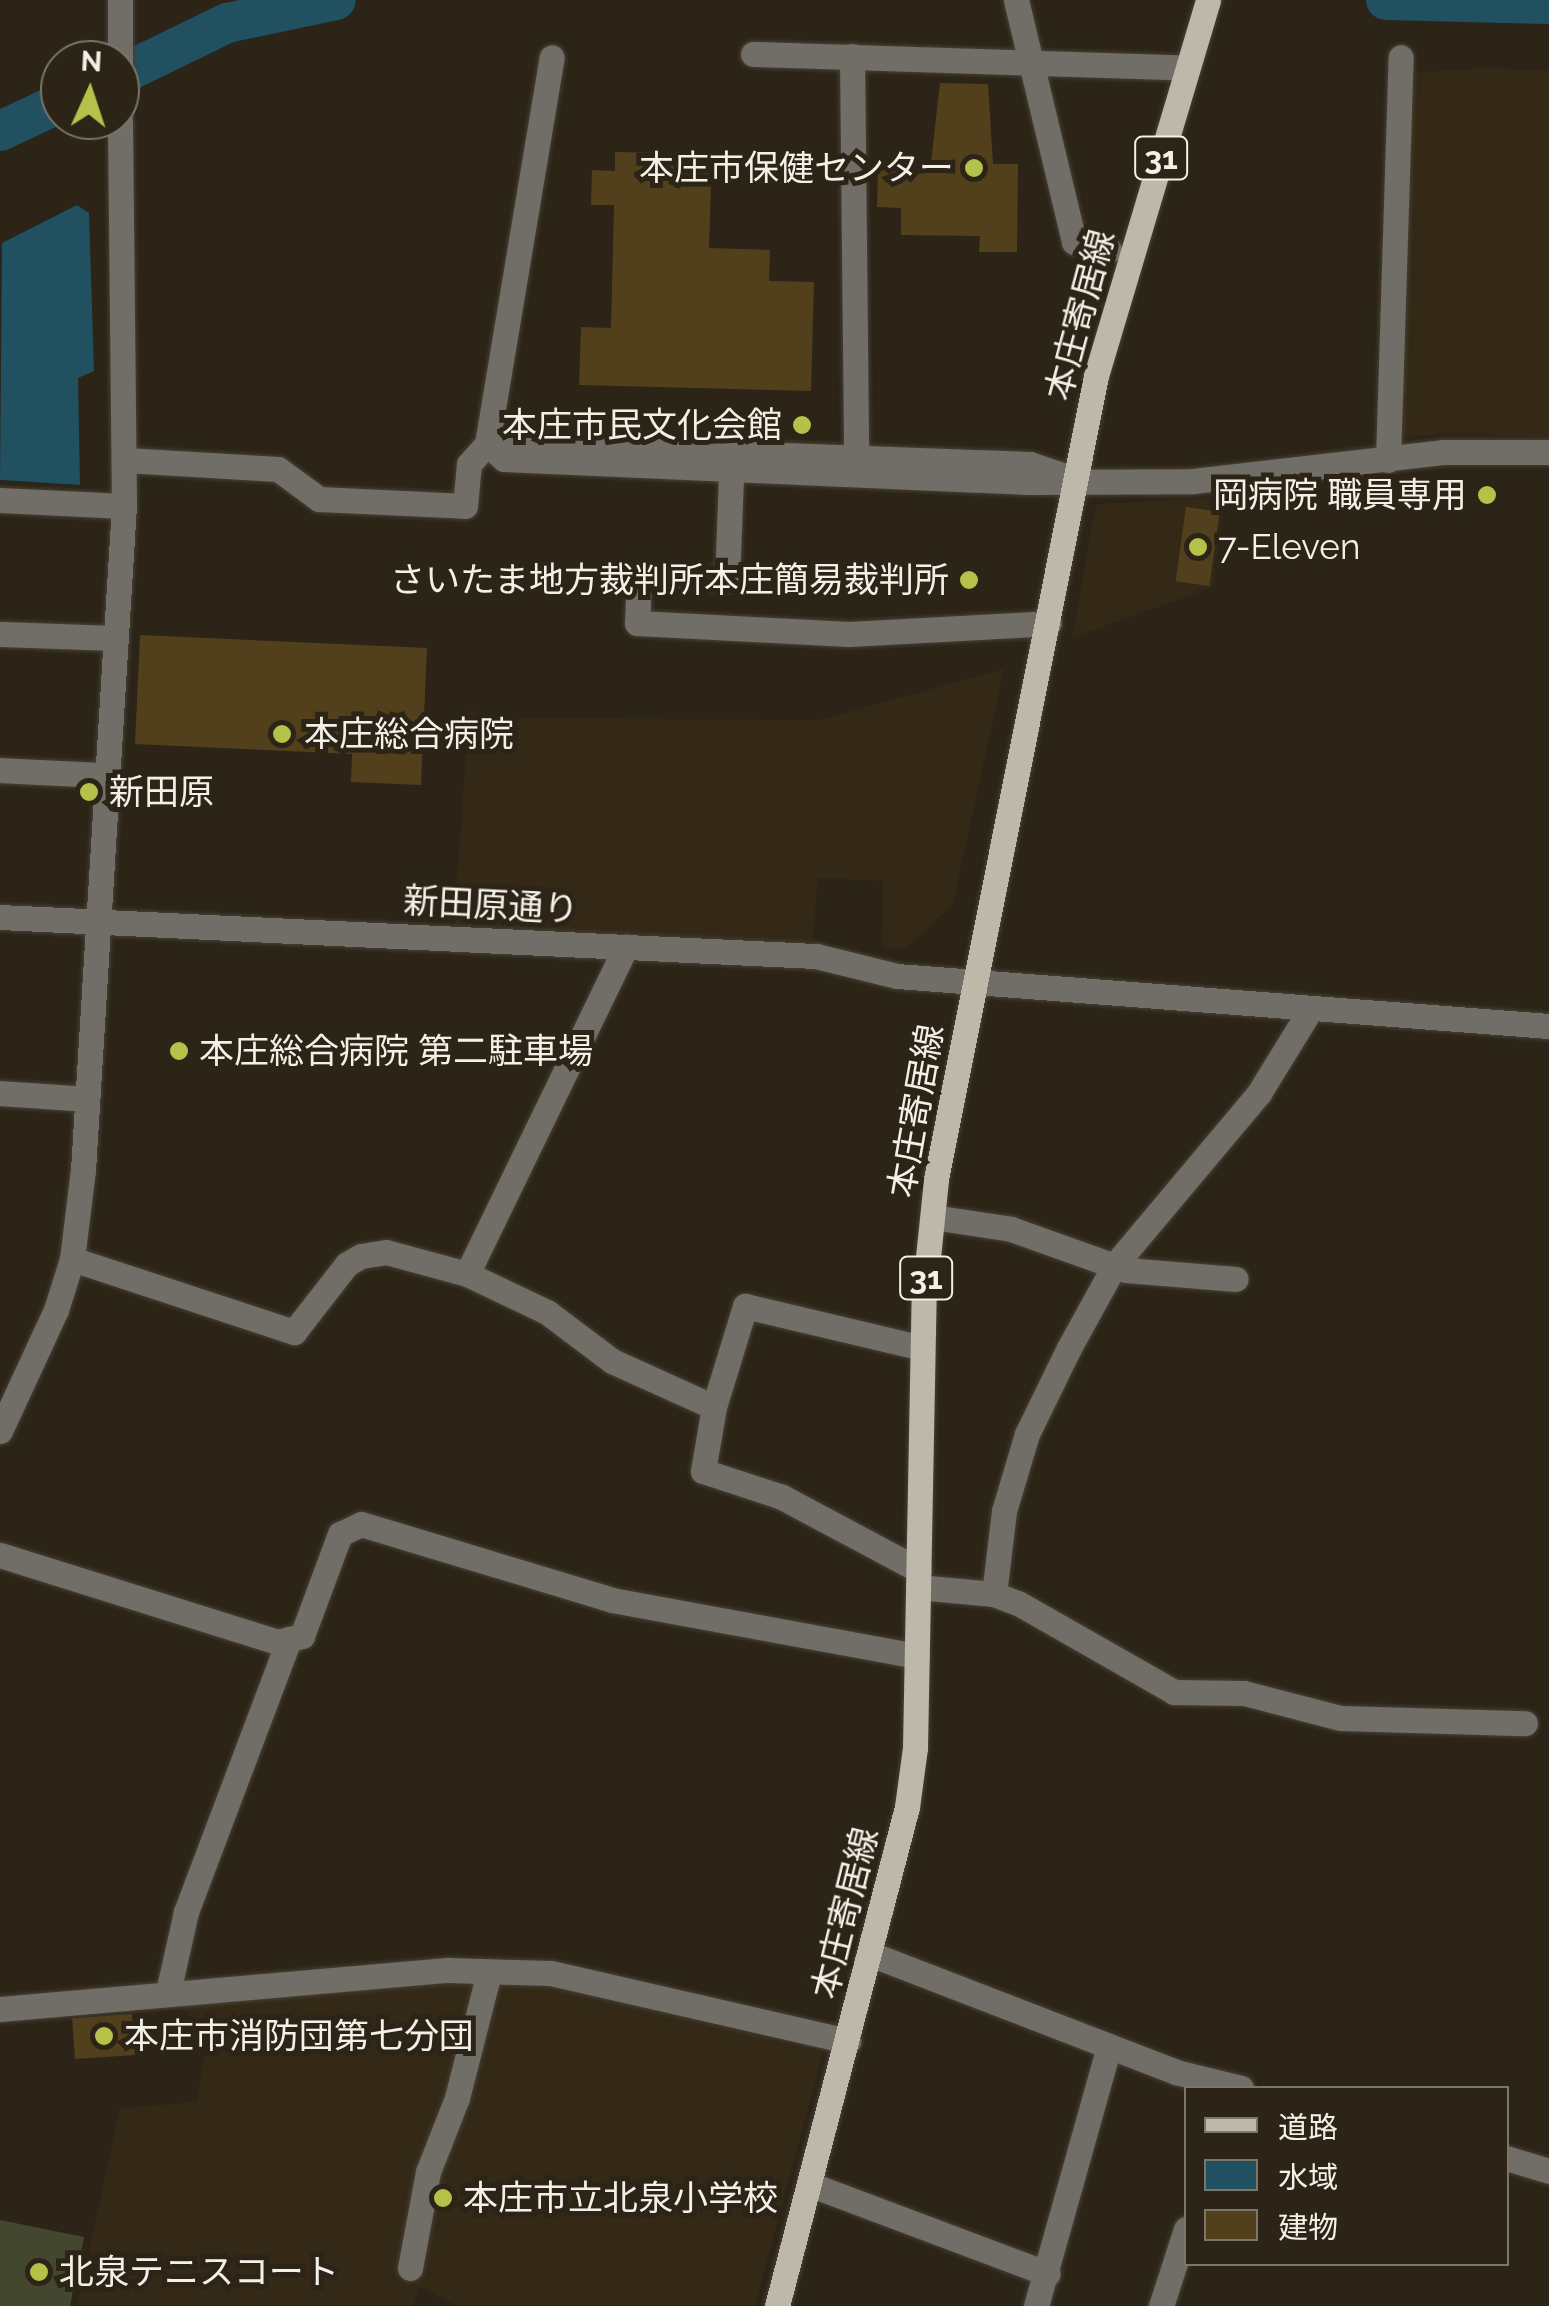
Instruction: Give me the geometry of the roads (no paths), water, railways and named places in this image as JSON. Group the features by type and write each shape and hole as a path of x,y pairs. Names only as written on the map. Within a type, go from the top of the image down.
{"main road":[{"name":"本庄寄居線","path":"777,2306 873,1955 907,1807 917,1656 922,1348 933,1217 975,982 1049,623 1073,478 1208,0"}],"street":[{"path":"1016,0 1074,242 1110,250"},
{"path":"121,4 121,40"},
{"path":"753,54 1031,54 1188,64"},
{"path":"852,56 856,465"},
{"path":"125,460 278,469 320,500 465,506 469,464 487,444 552,57"},
{"path":"1388,460 1401,57"},
{"path":"0,1431 56,1310 72,1259 87,1098 103,775 124,506 120,140"},
{"path":"487,444 856,465 1030,464 1073,478 1193,481 1442,452 1549,452"},
{"path":"731,460 728,578 639,576 637,623 849,634 1049,623"},
{"path":"0,500 124,506"},
{"path":"0,634 116,638"},
{"path":"0,770 103,775"},
{"name":"新田原通り","path":"0,917 816,956 896,976 1549,1026"},
{"path":"467,1274 626,947"},
{"path":"994,1594 1004,1511 1027,1434 1114,1266 1259,1093 1310,1010"},
{"path":"0,1093 87,1098"},
{"path":"933,1217 1011,1229 1114,1266 1236,1280"},
{"path":"72,1259 294,1332 347,1264 361,1256 386,1252 467,1274 547,1312 612,1361 714,1407"},
{"path":"922,1348 745,1306 714,1407 704,1470 782,1496 919,1579 994,1594 1074,1632 1174,1692 1244,1693 1341,1718 1525,1723"},
{"path":"0,1555 278,1642 302,1636 340,1534 362,1524 612,1600 917,1656"},
{"path":"168,1992 186,1912 290,1640"},
{"path":"873,1955 1109,2046 1235,2086"},
{"path":"410,2268 428,2172 457,2098 489,1972"},
{"path":"0,2009 168,1992 489,1972 550,1973 848,2041"},
{"path":"1036,2306 1048,2274 1054,2224 1109,2046"},
{"path":"1509,2159 1549,2171"},
{"path":"809,2184 1048,2274"},
{"path":"1162,2306 1184,2234"}],"water":[{"path":"77,205 89,213 94,371 78,378 80,485 0,480 2,243"}],"waterway":[{"path":"140,65 227,23 336,0"},
{"path":"1386,0 1549,4"},
{"path":"0,131 40,112"}],"place":[{"name":"本庄市保健センター","path":"974,168"},
{"name":"本庄市民文化会館","path":"802,425"},
{"name":"岡病院 職員専用","path":"1487,495"},
{"name":"7-Eleven","path":"1198,547"},
{"name":"さいたま地方裁判所本庄簡易裁判所","path":"969,580"},
{"name":"本庄総合病院","path":"282,734"},
{"name":"新田原","path":"89,792"},
{"name":"本庄総合病院 第二駐車場","path":"179,1051"},
{"name":"本庄市消防団第七分団","path":"104,2036"},
{"name":"本庄市立北泉小学校","path":"443,2198"},
{"name":"北泉テニスコート","path":"39,2272"}]}
